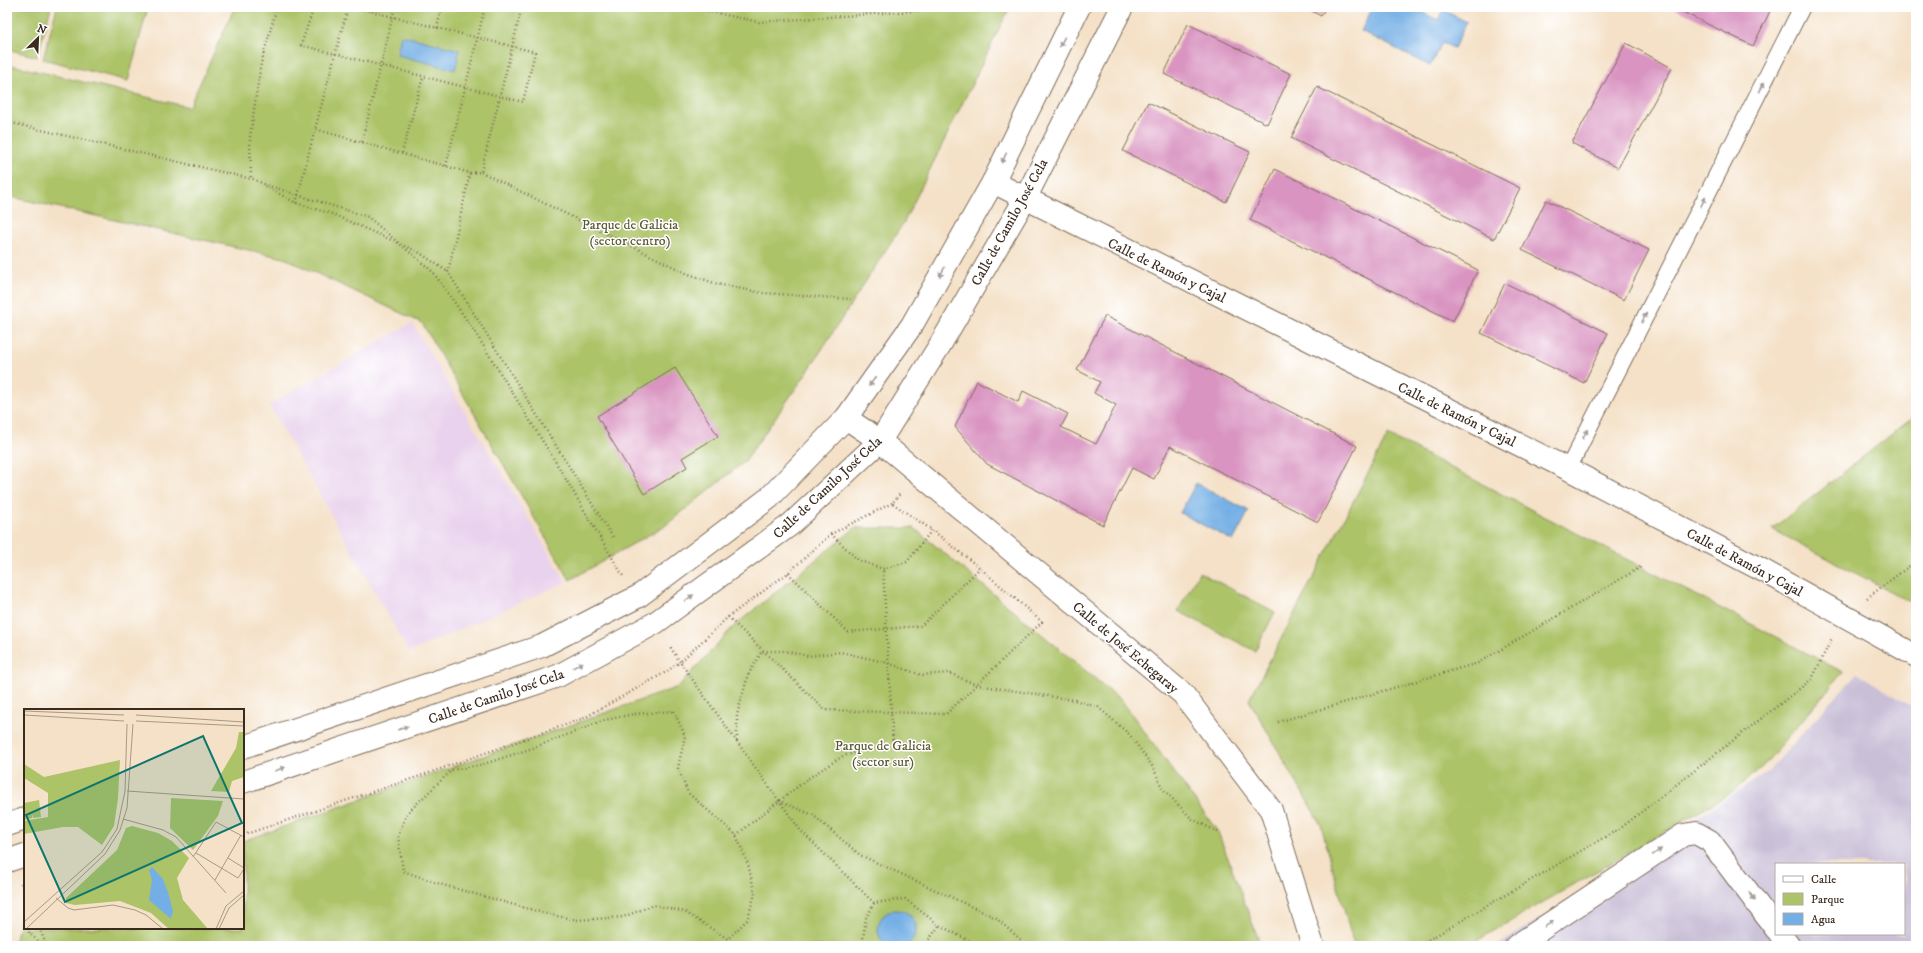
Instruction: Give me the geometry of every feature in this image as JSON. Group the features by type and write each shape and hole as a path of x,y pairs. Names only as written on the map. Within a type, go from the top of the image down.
{"street":[{"path":"244,746 542,646 639,596 769,498 846,418 912,325 993,182 1079,7"},
{"name":"Calle de Camilo José Cela","path":"244,782 558,676 655,623 790,525 880,441 940,345 1025,199 1122,7"},
{"name":"Calle de Ramón y Cajal","path":"993,182 1568,469 1764,571 1916,656"},
{"name":"Calle de José Echegaray","path":"846,418 880,441 917,474 1183,694 1270,810 1313,946"},
{"path":"7,825 24,819"},
{"path":"1516,946 1683,835 1696,833 1710,841 1775,928"},
{"path":"7,861 24,855"},
{"path":"1781,935 1789,946"}],"lane":[{"path":"1568,469 1802,7"}],"path":[{"path":"251,178 250,137 261,63 277,7"},
{"path":"314,7 301,45 523,102 535,52 353,7"},
{"path":"296,203 348,7"},
{"path":"362,142 395,7"},
{"path":"437,28 442,7"},
{"path":"446,166 485,7"},
{"path":"481,172 522,7"},
{"path":"688,7 759,22 969,7"},
{"path":"402,154 423,77"},
{"path":"7,122 251,178 266,185 368,217 434,272 471,326 555,461 621,573 639,596"},
{"path":"315,128 470,173 481,172 686,273 717,284 763,293 851,299"},
{"path":"448,272 470,173"},
{"path":"251,178 296,203 332,214 402,245 448,272 614,539"},
{"path":"244,835 426,774 584,718 666,672 680,662 728,617 788,573 832,534 892,503 917,474"},
{"path":"728,617 825,710 946,714 1042,622 980,568 932,530 892,503"},
{"path":"832,534 858,560 883,569 907,562 932,530"},
{"path":"1418,946 1628,822 1812,679 1843,616 1916,561"},
{"path":"1278,722 1478,663 1641,567"},
{"path":"788,573 848,632 921,626 980,568"},
{"path":"736,835 779,800 844,756 893,743 883,569"},
{"path":"655,623 680,662 800,830 874,903"},
{"path":"762,651 784,651 809,656 841,652 888,663 921,675 949,673 977,685 1074,700 1098,706 1129,734 1153,767 1162,788 1166,793 1192,819 1218,832"},
{"path":"737,741 737,715 748,675 762,651"},
{"path":"674,711 684,736 678,768 688,793 736,835 748,864 755,894 747,920 728,939 685,912 654,905 623,917 578,920 547,914 442,885 403,871 398,836 407,813 452,770 484,764 530,749 604,720 634,714 674,711"},
{"path":"779,800 813,815 860,855 996,918 1021,940 1022,946"},
{"path":"874,903 905,899 939,925 979,946"},
{"path":"862,946 866,918 874,903"},
{"path":"924,946 939,925"},
{"path":"30,929 29,933 45,946"},
{"path":"39,929 45,946"}],"shaded area":[{"path":"412,323 566,582 409,652 269,405"},
{"path":"1857,673 1916,709 1916,946 1497,946 1768,772"}],"green space":[{"path":"7,7 51,7 37,57 7,49"},
{"path":"57,7 148,7 128,81 43,59"},
{"name":"Parque de Galicia (sector centro)","path":"235,7 1010,7 904,222 808,371 745,461 666,525 570,580 422,323 284,258 7,196 7,64 189,107"},
{"path":"1916,415 1916,605 1772,529"},
{"path":"1388,435 1843,672 1764,765 1733,792 1468,946 1354,946 1321,825 1249,700"},
{"name":"Parque de Galicia (sector sur)","path":"855,528 914,528 1122,701 1218,832 1261,946 13,946 21,920 24,918 24,929 244,929 244,841 678,687 734,626"},
{"path":"1199,572 1275,612 1255,651 1178,611"}],"water":[{"path":"1373,7 1412,7 1438,20 1443,10 1467,22 1454,48 1442,43 1430,66 1361,31"},
{"path":"401,35 460,50 455,70 397,55"},
{"path":"1196,483 1249,511 1233,541 1180,513"},
{"path":"893,910 901,910 908,913 913,918 916,929 913,940 908,945 901,948 893,948 886,945 881,940 878,933 878,925 881,918 886,913"}],"building":[{"path":"1304,7 1326,7 1321,16"},
{"path":"1672,7 1772,7 1753,46"},
{"path":"1188,24 1291,74 1267,124 1164,74"},
{"path":"1626,43 1672,68 1618,168 1572,143"},
{"path":"1317,87 1520,188 1494,239 1291,138"},
{"path":"1148,102 1250,152 1226,202 1123,151"},
{"path":"1275,169 1478,270 1453,321 1250,220"},
{"path":"1546,200 1649,250 1624,300 1522,250"},
{"path":"1505,283 1608,333 1584,383 1481,333"},
{"path":"1105,316 1357,446 1318,522 1170,446 1154,479 1132,468 1103,525 987,464 955,427 977,381 1018,402 1023,391 1068,414 1061,427 1096,444 1116,405 1094,393 1100,382 1077,370"},
{"path":"675,368 718,436 682,458 687,467 644,494 597,416"}]}
